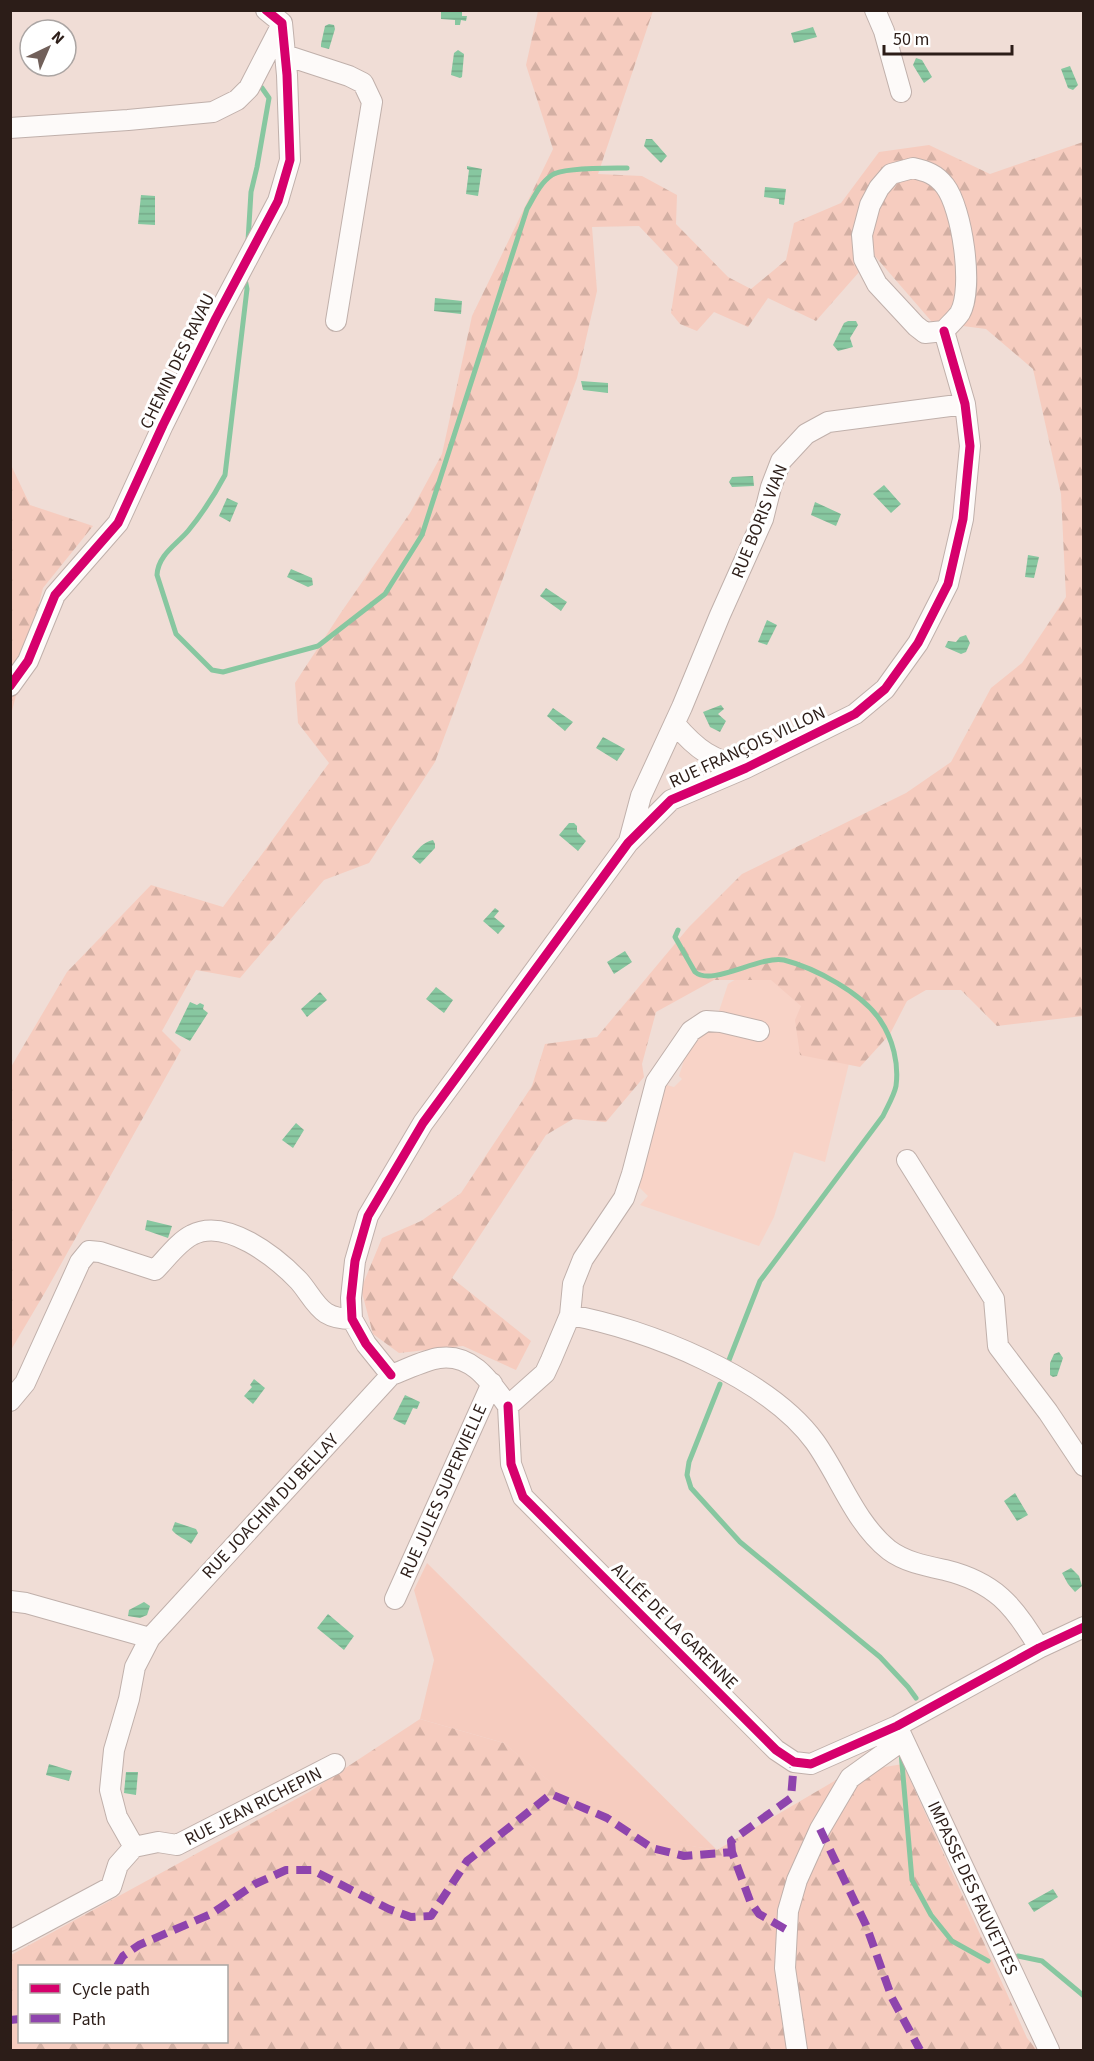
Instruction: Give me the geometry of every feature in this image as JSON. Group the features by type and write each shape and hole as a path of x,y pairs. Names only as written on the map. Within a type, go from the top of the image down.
{"street":[{"path":"10,128 213,112 237,100 249,88 285,17 266,10"},
{"path":"875,10 884,31 901,92"},
{"name":"CHEMIN DES RAVAU","path":"10,686 28,661 56,596 118,523 216,318 278,201 290,160 285,17"},
{"path":"285,55 349,76 363,84 372,102 336,321"},
{"path":"913,168 930,172 944,184 955,202 967,277 960,312 944,331 925,333 916,327 877,284 864,259 861,235 870,205 879,188 891,174 913,168"},
{"name":"RUE FRANÇOIS VILLON","path":"352,1319 351,1298 355,1261 368,1216 423,1123 628,843 671,800 746,768 855,714 885,689 918,643 948,585 963,519 970,446 965,404 944,331"},
{"name":"RUE BORIS VIAN","path":"641,796 675,724 763,519 771,487 781,461 806,434 828,422 965,404"},
{"path":"675,724 692,744 709,756 746,768"},
{"name":"RUE FRANÇOIS VILLON","path":"628,843 641,796"},
{"path":"10,1401 25,1383 80,1262 88,1251 99,1252 155,1270 189,1236 206,1229 239,1237 268,1253 300,1281 324,1312 336,1318 352,1319 366,1344 391,1375 440,1357 465,1360 481,1371 508,1406 545,1373 570,1315 573,1284 583,1259 624,1198 656,1082 692,1031 705,1021 721,1022 759,1031"},
{"path":"907,1160 994,1299 999,1346 1048,1412 1083,1466"},
{"path":"570,1315 604,1321 644,1333 756,1387 788,1412 815,1441 864,1524 890,1551 914,1563 959,1574 983,1583 1002,1596 1029,1630 1039,1648"},
{"name":"RUE JOACHIM DU BELLAY","path":"134,1847 117,1817 110,1790 114,1750 129,1699 135,1667 150,1638 391,1375"},
{"name":"RUE JULES SUPERVIELLE","path":"395,1599 492,1383"},
{"name":"ALLÉE DE LA GARENNE","path":"508,1406 511,1464 523,1497 776,1750 794,1762 811,1764 900,1733"},
{"path":"10,1601 26,1603 150,1638"},
{"path":"796,2050 785,1968 788,1911 797,1880 820,1829 850,1778 900,1733 984,1678 1083,1627"},
{"name":"IMPASSE DES FAUVETTES","path":"900,1733 1049,2050"},
{"name":"RUE JEAN RICHEPIN","path":"134,1847 158,1842 177,1845 335,1764"},
{"path":"10,1941 111,1887 118,1865 134,1847"}],"shaded area":[{"path":"441,11 462,11 462,16 467,16 466,21 461,20 460,25 455,25 455,20 441,19"},
{"path":"334,25 335,29 329,49 321,47 321,44 325,26"},
{"path":"813,27 817,37 794,43 791,33"},
{"path":"458,50 464,54 462,77 460,78 451,75 454,53"},
{"path":"916,58 922,60 932,77 924,83 913,65"},
{"path":"1070,66 1078,85 1073,90 1068,88 1061,69"},
{"path":"646,139 652,139 667,156 661,163 644,146"},
{"path":"467,166 482,169 478,196 466,194 469,170"},
{"path":"765,187 786,189 784,205 779,204 779,199 764,197"},
{"path":"141,195 155,196 155,225 138,224"},
{"path":"435,298 462,301 461,314 434,311"},
{"path":"856,321 858,325 850,338 853,347 838,351 833,345 844,323"},
{"path":"581,381 608,383 608,393 583,390"},
{"path":"753,476 754,486 732,487 729,482 732,477"},
{"path":"884,485 901,504 891,513 873,494"},
{"path":"227,498 238,503 230,522 219,516"},
{"path":"815,502 841,514 836,526 811,515"},
{"path":"1028,555 1039,557 1034,578 1025,577"},
{"path":"291,569 312,578 313,585 308,587 287,577"},
{"path":"546,588 567,602 561,611 540,596"},
{"path":"767,620 777,625 767,645 758,642"},
{"path":"966,635 970,643 966,652 961,654 945,647 948,641 956,642 960,637"},
{"path":"721,705 724,709 718,714 726,721 720,732 710,727 703,712"},
{"path":"553,708 573,722 565,731 547,716"},
{"path":"603,737 625,749 617,761 596,748"},
{"path":"569,823 577,826 577,832 586,841 578,851 559,835"},
{"path":"433,840 435,848 420,864 412,857 424,844"},
{"path":"495,908 499,911 494,917 505,926 498,934 483,921"},
{"path":"625,951 632,962 614,974 607,962"},
{"path":"757,966 861,1014 825,1162 794,1152 774,1217 759,1246 640,1205 648,1196 638,1186 663,1084 674,1087 682,1079 679,1076 689,1044 717,1017 728,984"},
{"path":"436,987 453,1000 444,1013 426,999"},
{"path":"320,992 327,1000 307,1017 301,1009"},
{"path":"190,1002 204,1005 203,1009 208,1013 190,1041 175,1033"},
{"path":"296,1123 304,1130 293,1148 282,1140"},
{"path":"147,1220 172,1226 168,1238 145,1230"},
{"path":"1059,1352 1063,1358 1057,1376 1053,1377 1050,1375 1050,1363 1054,1354"},
{"path":"254,1379 265,1388 253,1404 244,1396 252,1387 250,1385"},
{"path":"405,1395 420,1402 417,1409 413,1408 405,1425 393,1419"},
{"path":"1015,1493 1028,1515 1017,1521 1004,1501"},
{"path":"175,1522 196,1529 198,1533 191,1544 172,1530"},
{"path":"1071,1568 1079,1576 1082,1586 1075,1592 1062,1573"},
{"path":"144,1602 150,1606 147,1615 140,1618 128,1616 129,1610"},
{"path":"328,1614 354,1636 344,1650 317,1628"},
{"path":"49,1764 72,1771 69,1781 46,1775"},
{"path":"126,1772 138,1772 136,1795 124,1793"},
{"path":"1053,1889 1058,1897 1034,1912 1028,1903"}],"green space":[{"path":"538,11 653,11 598,174 642,176 677,195 676,224 728,277 751,289 786,260 794,223 841,203 879,152 929,145 990,174 1083,142 1083,1016 997,1026 961,990 926,990 907,1001 890,1034 860,1067 800,1055 795,1020 801,1006 771,980 714,980 656,1012 642,1064 644,1077 606,1122 573,1119 546,1135 452,1278 531,1341 516,1370 463,1346 399,1353 373,1334 361,1289 382,1238 421,1221 461,1193 532,1086 545,1044 597,1037 689,927 742,874 906,793 951,762 991,688 1022,663 1066,597 1061,494 1033,369 986,329 932,322 874,255 816,321 768,298 748,327 714,312 697,331 680,324 671,313 678,267 639,226 592,227 597,291 577,378 435,762 369,863 324,880 240,978 196,970 162,1031 181,1050 11,1350 11,1067 67,972 151,885 223,907 329,763 298,723 295,683 410,513 442,454 472,316 553,149 526,65"},
{"path":"11,465 30,505 93,526 43,588 11,715"},
{"path":"427,1563 717,1850 611,1834 504,1743 420,1719 434,1660 414,1590"},
{"path":"420,1719 504,1743 611,1833 717,1850 848,1773 903,1764 1027,2038 1037,2050 11,2050 11,1955 309,1792"}],"waterway":[{"path":"248,241 251,192 269,98 262,88"},
{"path":"245,279 247,289 225,475 198,518 164,556 157,575 176,634 212,670 223,672 318,646 385,594 422,535 527,209 541,186 558,172 588,168 627,168"},
{"path":"678,930 675,937 695,972 703,976 713,976 762,962 784,960 810,969 837,983 862,1000 880,1020 892,1043 896,1060 896,1086 883,1116 760,1281 729,1360"},
{"path":"720,1384 689,1462 687,1475 691,1488 740,1542 880,1657 916,1698"},
{"path":"901,1752 912,1880 931,1915 952,1941 988,1961"},
{"path":"1018,1956 1042,1961 1084,1996"}],"marked path":[{"path":"732,1852 731,1841 791,1798 794,1762"},
{"path":"118,1965 123,1956 139,1945 211,1914 255,1884 286,1870 312,1870 389,1909 411,1917 431,1916 467,1861 551,1794 607,1818 652,1848 684,1856 732,1852 750,1901 759,1914 787,1930"},
{"path":"820,1829 866,1925 892,1998 920,2050"},
{"path":"10,2020 18,2019"}],"cycle path":[{"path":"10,686 28,661 55,595 118,523 216,318 278,201 290,160 287,75 282,23 266,10"},
{"path":"391,1375 366,1344 352,1319 351,1298 355,1261 368,1216 423,1123 628,843 671,800 746,768 855,714 885,689 918,643 948,584 963,519 970,446 965,404 944,331"},
{"path":"508,1406 511,1464 523,1497 776,1750 794,1762 811,1764 897,1726 1039,1648 1084,1627"}]}
